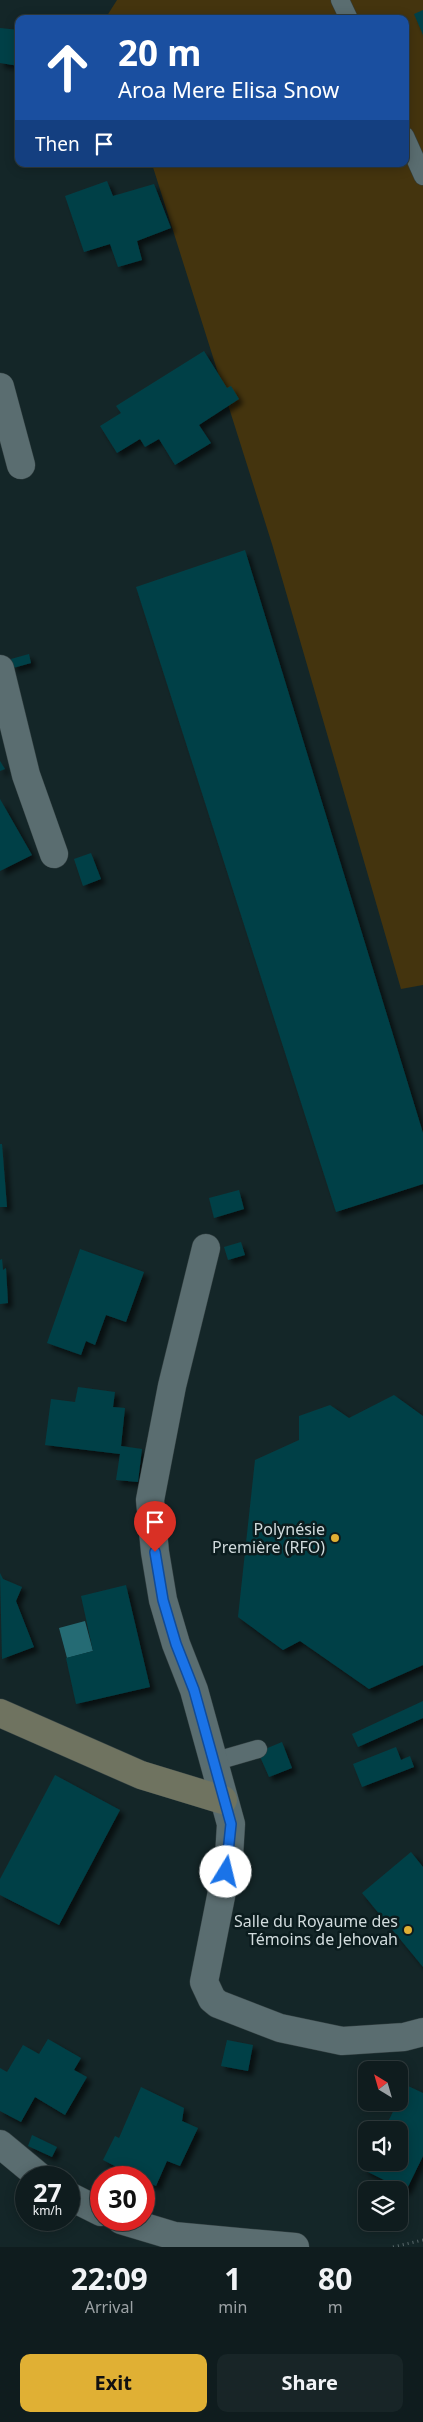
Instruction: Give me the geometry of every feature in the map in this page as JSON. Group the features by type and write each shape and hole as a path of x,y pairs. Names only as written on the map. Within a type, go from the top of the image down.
{"street":[{"path":"0,387 21,465"},
{"path":"0,669 26,775 54,854"},
{"path":"206,1248 172,1386 150,1500 155,1552 163,1600 176,1644 194,1690 231,1824 229,1856 204,1982 212,1999 229,2009 280,2028 342,2041 404,2037 423,2032"},
{"path":"0,1713 141,1776 223,1800"},
{"path":"0,2144 27,2166"},
{"path":"155,2230 174,2236 295,2247"}],"lane":[{"path":"340,0 347,15"},
{"path":"409,145 423,176"},
{"path":"213,1762 258,1749"}],"path":[{"path":"393,2247 423,2240"}],"shaded area":[{"path":"117,0 423,0 423,985 401,989 272,544 153,167 409,167 409,15 108,15"}],"water":[{"path":"85,1621 93,1651 67,1658 59,1628"}],"building":[{"path":"423,10 423,35 414,14"},
{"path":"0,28 15,30 15,65 0,63"},
{"path":"107,181 113,196 154,184 171,228 137,241 142,260 118,267 110,244 84,252 65,196"},
{"path":"204,351 227,388 231,386 239,399 199,425 211,443 175,465 159,439 145,447 140,439 117,453 100,426 121,413 116,406"},
{"path":"245,550 423,1133 423,1184 336,1212 136,587"},
{"path":"29,654 31,663 13,668 11,659"},
{"path":"0,761 5,769 0,771"},
{"path":"0,799 32,855 0,871"},
{"path":"91,853 101,879 83,886 74,859"},
{"path":"0,1144 2,1144 7,1207 0,1207"},
{"path":"239,1190 244,1209 214,1218 209,1198"},
{"path":"241,1242 245,1255 228,1260 224,1247"},
{"path":"80,1249 144,1272 126,1322 106,1315 95,1345 86,1341 81,1355 47,1343"},
{"path":"2,1259 3,1270 6,1268 8,1303 0,1304 0,1260"},
{"path":"78,1387 115,1392 113,1407 125,1408 121,1446 142,1449 138,1482 116,1480 120,1454 45,1445 51,1399 75,1402"},
{"name":"Polynésie Première (RFO)","path":"394,1395 423,1416 423,1665 369,1689 300,1641 283,1650 238,1617 255,1460 299,1440 299,1416 330,1405 349,1418"},
{"path":"0,1573 3,1579 22,1587 16,1601 34,1647 2,1659"},
{"path":"126,1585 150,1687 76,1704 66,1658 93,1651 81,1596"},
{"path":"423,1701 423,1718 358,1747 352,1734"},
{"path":"282,1742 292,1768 269,1777 258,1752"},
{"path":"396,1747 401,1760 410,1756 414,1767 362,1787 353,1764"},
{"path":"55,1775 120,1810 59,1925 0,1895 0,1879"},
{"name":"Salle du Royaume des Témoins de Jehovah","path":"411,1852 423,1867 423,1967 362,1893"},
{"path":"48,2039 81,2058 74,2070 87,2077 65,2115 35,2097 21,2122 0,2111 0,2068 7,2072 23,2045 39,2054"},
{"path":"227,2040 253,2045 248,2071 221,2066"},
{"path":"408,2086 423,2093 423,2156 408,2187 408,2181 386,2181 366,2171 408,2171 408,2121 388,2121 393,2111 408,2111"},
{"path":"141,2087 184,2108 182,2121 198,2128 180,2166 167,2161 156,2186 155,2166 115,2166 103,2160 115,2136 119,2138"},
{"path":"32,2135 57,2147 52,2157 28,2146"}],"place":[{"name":"Polynésie Première (RFO)","path":"335,1538"},
{"name":"Salle du Royaume des Témoins de Jehovah","path":"408,1930"}],"route":[{"path":"155,1552 163,1600 176,1644 194,1690 231,1824 226,1872"}]}
